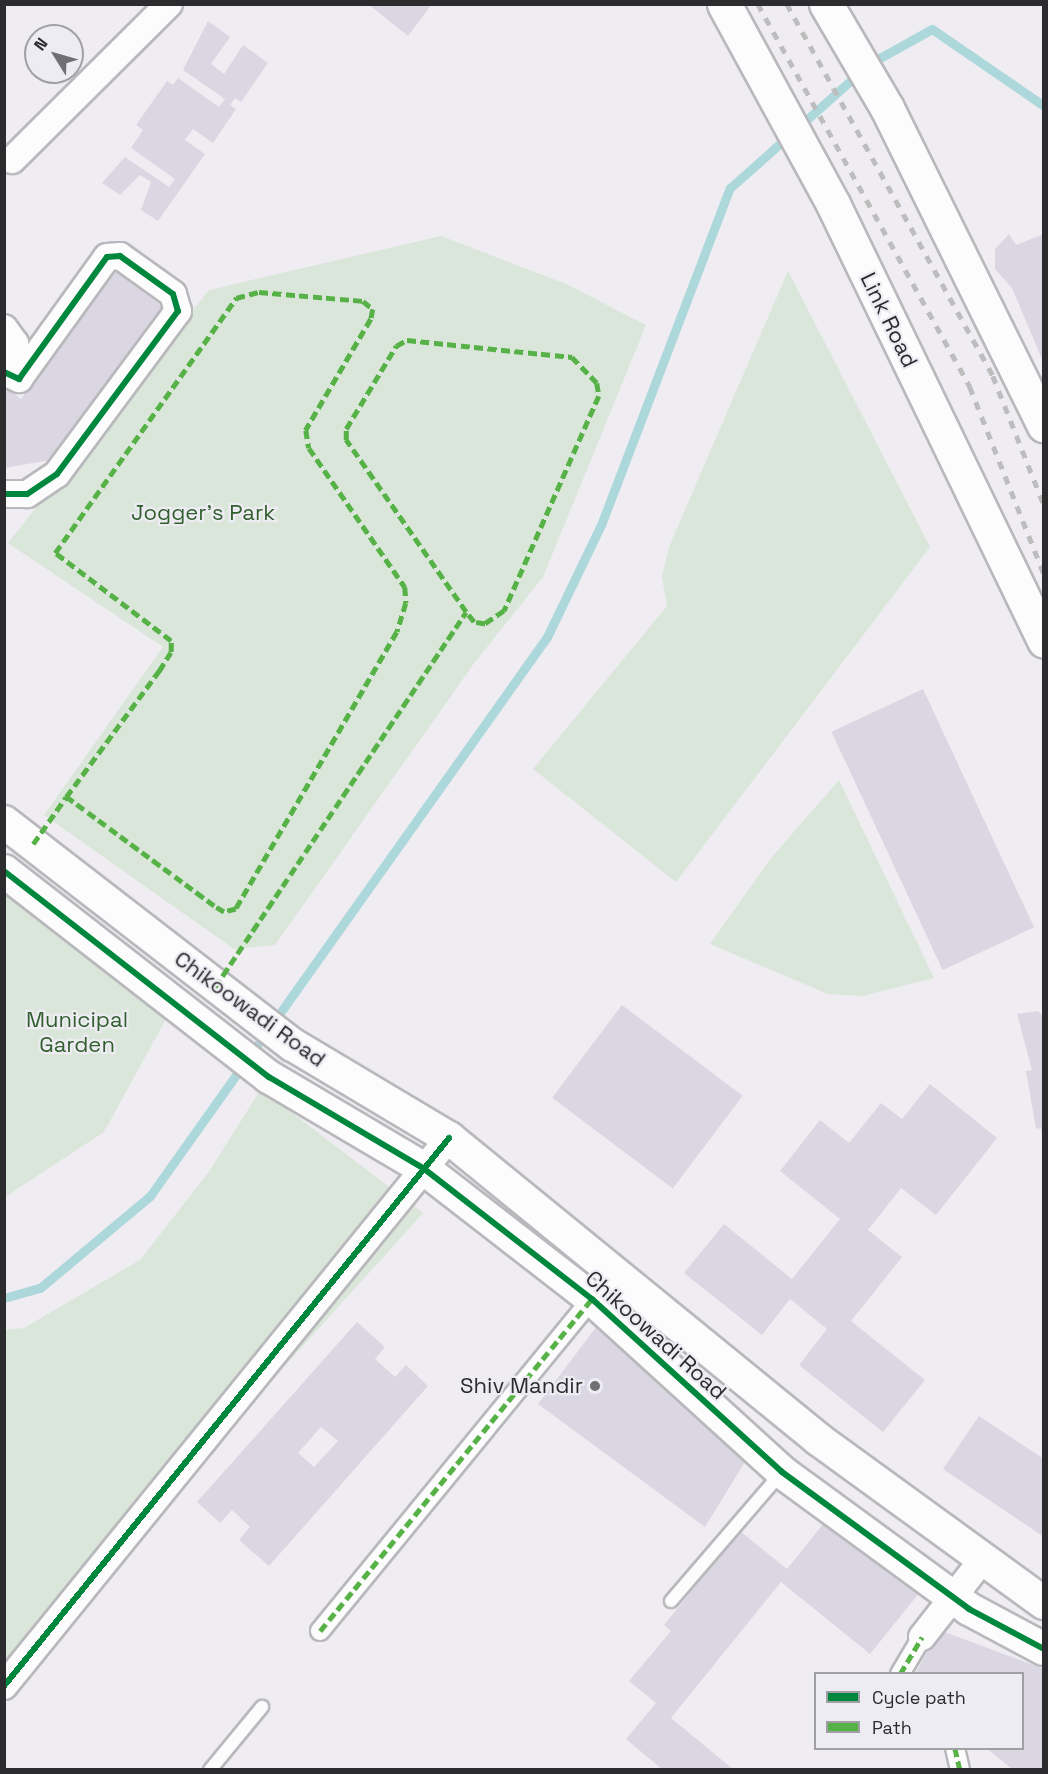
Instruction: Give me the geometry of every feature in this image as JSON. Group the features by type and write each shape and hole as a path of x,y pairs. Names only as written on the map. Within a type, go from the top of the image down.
{"main road":[{"path":"826,4 864,69 1044,425"},
{"name":"Link Road","path":"725,5 833,204 1044,640"}],"street":[{"path":"12,160 169,4"},
{"path":"4,372 19,379 107,257 120,256 173,294 177,311 57,474 27,494 4,494"},
{"path":"4,328 15,343 4,357"},
{"name":"Chikoowadi Road","path":"4,822 238,1005 293,1045 449,1138 818,1439 1044,1603"},
{"name":"Chikoowadi Road","path":"6,872 210,1034 269,1077 423,1168 592,1299 782,1472 952,1597 1044,1649"},
{"path":"4,1686 449,1138"},
{"path":"320,1631 592,1299"},
{"path":"901,1672 922,1637 983,1559"},
{"path":"955,1750 960,1770"}],"lane":[{"path":"671,1601 782,1472"},
{"path":"210,1770 262,1707"}],"green space":[{"name":"Jogger's Park","path":"441,236 566,284 646,325 543,577 475,662 275,945 234,949 44,815 163,647 8,543 209,290"},
{"path":"788,271 930,547 676,882 533,769 667,606 662,577 669,547"},
{"path":"839,780 934,978 863,996 828,994 710,944 772,857"},
{"name":"Municipal Garden","path":"5,895 172,1008 104,1132 5,1197"},
{"path":"261,1089 423,1213 124,1544 5,1695 5,1330 24,1328 140,1260 208,1173"}],"building":[{"path":"368,4 432,4 408,36"},
{"path":"208,21 230,37 211,64 224,74 243,45 268,63 241,102 235,98 230,105 236,109 213,143 193,129 185,140 205,154 158,221 141,210 151,182 140,175 120,195 102,183 125,157 169,187 175,179 131,148 143,130 136,125 167,81 173,85 178,78 219,107 225,99 183,70"},
{"path":"1009,234 1016,245 1044,234 1044,364 1012,288 995,269 995,249"},
{"path":"115,271 171,313 63,458 4,468 4,386 21,399"},
{"path":"923,689 1034,927 943,970 831,732"},
{"path":"622,1005 743,1096 673,1189 552,1098"},
{"path":"1038,1011 1044,1017 1042,1136 1041,1128 1036,1129 1026,1071 1032,1070 1017,1014"},
{"path":"930,1084 997,1138 936,1215 901,1188 868,1230 902,1257 851,1321 925,1380 883,1432 799,1365 827,1329 790,1299 762,1335 684,1273 724,1224 792,1279 840,1219 780,1171 820,1120 849,1143 881,1103 902,1119"},
{"path":"357,1322 385,1347 375,1359 395,1377 406,1365 428,1386 269,1566 239,1540 250,1527 232,1510 220,1523 197,1502","holes":["321,1427 338,1441 314,1467 298,1453"]},
{"path":"597,1326 651,1367 748,1457 705,1527 538,1404"},
{"path":"979,1416 1044,1459 1044,1537 943,1469"},
{"path":"828,1518 920,1592 870,1654 781,1582 671,1718 734,1770 663,1770 626,1739 656,1703 629,1681 671,1631 664,1625 740,1531 787,1569"},
{"path":"939,1630 1044,1669 1044,1770 1013,1770 988,1750 1024,1750 1024,1672 916,1672"}],"waterway":[{"path":"869,64 932,29 1044,106"},
{"path":"4,1298 40,1288 150,1196 547,637 601,525 730,188 859,73"}],"railway":[{"path":"758,4 970,387 1044,574"},
{"path":"787,4 993,376 1044,505"}],"marked path":[{"path":"33,844 66,797 159,671 171,652 171,641 55,553 236,298 259,292 363,301 373,309 371,319 306,430 309,448 405,587 406,603 397,632 236,909 224,912 214,906 66,797"},
{"path":"407,340 572,357 597,383 599,396 504,611 485,624 474,622 466,612 346,440 346,429 396,346 407,340"},
{"path":"215,987 466,612"},
{"path":"320,1631 592,1299"},
{"path":"901,1672 922,1637"},
{"path":"955,1750 960,1770"}],"cycle path":[{"path":"4,372 19,379 107,257 120,256 173,294 178,311 57,474 27,494 4,494"},
{"path":"4,871 269,1077 423,1168 592,1299 782,1472 969,1609 1044,1649"},
{"path":"4,1686 449,1138"}],"place":[{"name":"Shiv Mandir","path":"595,1386"}]}
